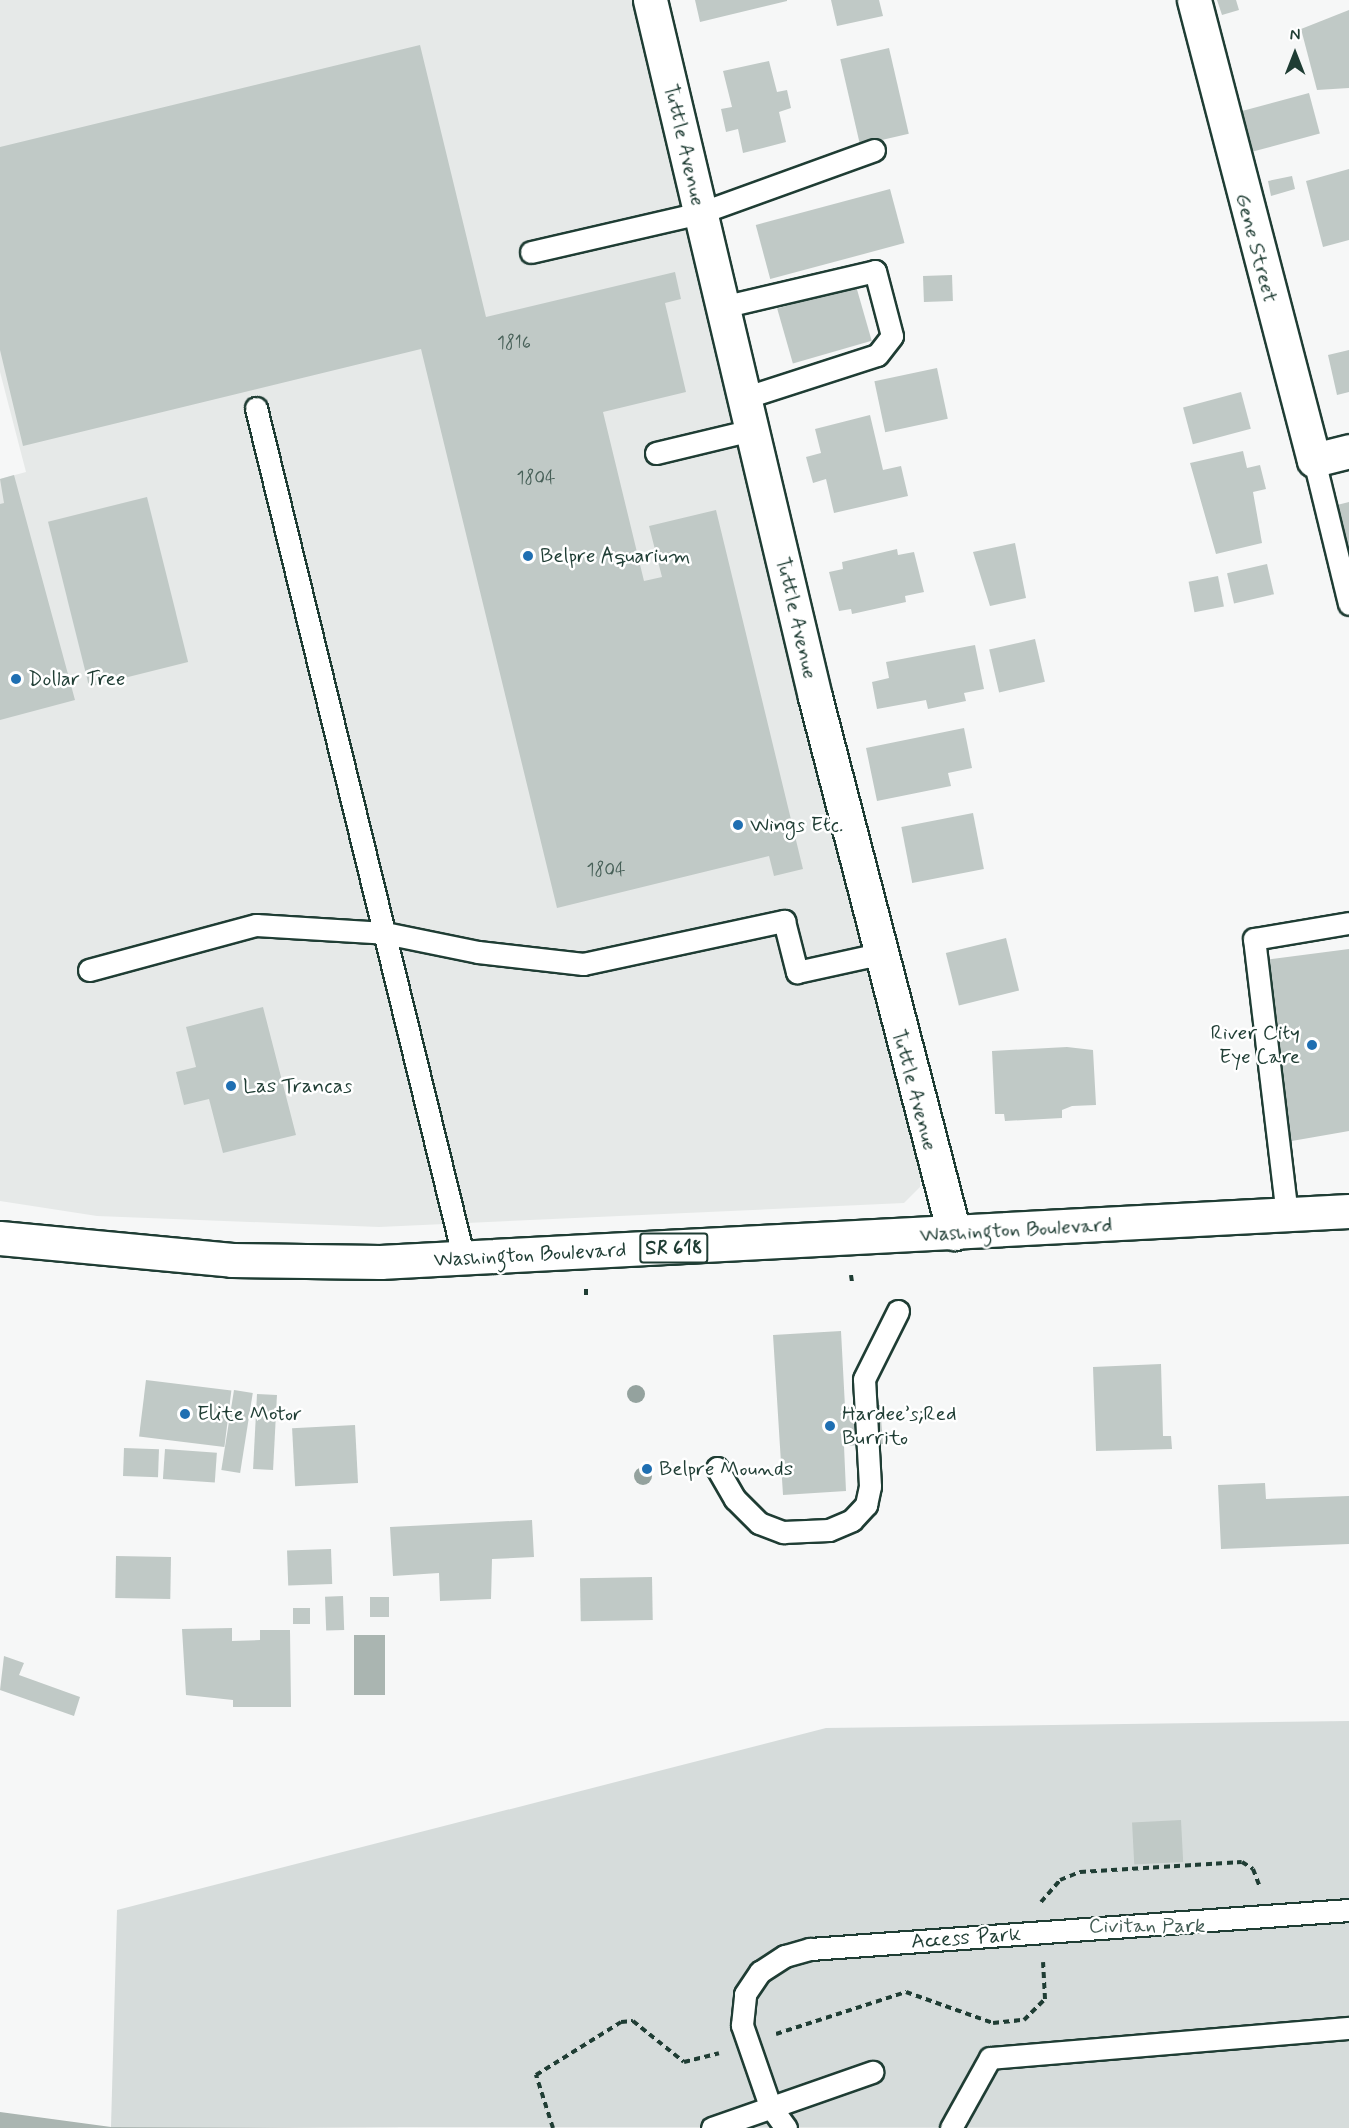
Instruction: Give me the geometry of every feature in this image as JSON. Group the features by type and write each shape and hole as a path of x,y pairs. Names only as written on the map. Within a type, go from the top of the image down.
{"street":[{"name":"Tuttle Avenue","path":"650,0 879,954 954,1233"},
{"name":"Gene Street","path":"1194,0 1314,460"},
{"path":"1314,460 1349,451"},
{"name":"Washington Boulevard","path":"0,1238 232,1260 464,1258 1349,1211"}],"lane":[{"path":"531,252 700,213 874,150"},
{"path":"722,307 875,271 892,336 877,354 744,398"},
{"path":"256,408 464,1258"},
{"path":"656,453 752,430"},
{"path":"1314,460 1349,604"},
{"path":"89,970 256,925 385,933 478,952 583,964 784,921 797,972 879,954"},
{"path":"1287,1215 1254,939 1349,923"},
{"path":"717,1468 735,1499 759,1523 783,1532 829,1530 852,1520 866,1505 870,1486 864,1379 898,1311"},
{"name":"Access Park","path":"786,2128 770,2106 741,2025 745,1994 760,1972 785,1956 810,1948 1349,1910"},
{"path":"951,2128 990,2058 1349,2028"},
{"path":"712,2128 872,2072"}],"path":[{"path":"851,1275 852,1282"},
{"path":"586,1289 586,1297"},
{"path":"1041,1907 1041,1900 1060,1880 1080,1872 1242,1862 1253,1869 1261,1893"},
{"path":"769,2036 906,1992 993,2023 1024,2020 1045,1999 1043,1949"},
{"path":"553,2128 536,2075 621,2022 633,2021 684,2062 728,2050"}],"shaded area":[{"path":"0,0 650,0 920,1120 920,1187 904,1203 379,1227 97,1216 0,1201 0,479 26,472 0,372"},
{"path":"354,1635 385,1635 385,1695 354,1695"},
{"path":"0,2112 111,2127 406,2128 0,2128"}],"green space":[{"name":"Civitan Park","path":"1349,1721 1349,2128 111,2127 117,1910 826,1728"}],"building":[{"path":"695,0 787,0 787,1 700,22"},
{"path":"831,0 879,0 883,16 837,26"},
{"path":"1217,0 1236,0 1239,10 1222,15"},
{"path":"1349,10 1349,88 1317,90 1301,29"},
{"path":"420,45 486,317 675,272 681,299 665,303 686,392 603,412 644,581 662,577 649,526 716,510 803,869 774,876 769,856 557,908 421,349 23,446 0,350 0,147"},
{"path":"889,48 909,134 860,145 840,59"},
{"path":"769,61 777,92 787,90 791,108 779,112 786,142 743,153 738,129 726,132 721,109 732,107 723,71"},
{"path":"1309,93 1320,134 1245,153 1235,113"},
{"path":"1349,169 1349,240 1323,247 1306,181"},
{"path":"1292,176 1295,189 1271,196 1268,181"},
{"path":"890,189 904,243 770,279 756,225"},
{"path":"952,275 953,301 924,302 923,276"},
{"path":"856,286 872,341 793,363 777,309"},
{"path":"1349,350 1349,392 1337,395 1328,355"},
{"path":"937,368 948,419 885,432 874,381"},
{"path":"1241,392 1251,429 1193,444 1183,408"},
{"path":"870,415 883,470 901,466 908,496 834,513 826,479 813,483 806,457 821,453 815,429"},
{"path":"1243,451 1247,468 1260,465 1266,489 1253,492 1262,543 1216,554 1190,463"},
{"path":"14,475 75,700 0,720 0,504 4,503 0,479"},
{"path":"147,497 188,662 89,687 48,522"},
{"path":"1349,502 1349,571 1333,506"},
{"path":"1015,543 1026,598 990,606 973,552"},
{"path":"897,549 898,555 914,552 924,592 905,596 906,602 852,614 851,609 839,611 829,572 843,569 842,562"},
{"path":"1267,564 1274,594 1234,603 1227,573"},
{"path":"1218,576 1224,606 1194,612 1189,582"},
{"path":"1035,639 1045,682 999,692 989,650"},
{"path":"975,645 984,689 964,693 966,701 928,709 926,700 877,709 872,682 889,678 886,662"},
{"path":"964,728 972,768 948,773 951,786 877,801 866,748"},
{"path":"973,813 984,869 912,883 901,827"},
{"path":"1006,938 1019,990 959,1005 946,953"},
{"name":"River City Eye Care","path":"1349,949 1349,1131 1286,1142 1265,960"},
{"name":"Las Trancas","path":"263,1007 296,1135 223,1153 209,1099 184,1105 176,1072 196,1067 186,1027"},
{"path":"1067,1047 1093,1050 1096,1105 1072,1106 1062,1110 1062,1118 1005,1121 1004,1114 995,1114 992,1051"},
{"name":"Hardee’s;Red Burrito","path":"841,1331 845,1407 880,1405 883,1444 844,1446 846,1491 783,1495 773,1335"},
{"path":"1161,1364 1163,1436 1171,1436 1172,1449 1096,1451 1093,1367"},
{"name":"Elite Motor","path":"146,1380 231,1390 224,1447 139,1437"},
{"path":"234,1390 253,1393 240,1473 221,1470"},
{"path":"257,1394 277,1395 273,1470 253,1469"},
{"path":"355,1425 358,1483 295,1486 292,1428"},
{"path":"124,1448 159,1449 158,1477 123,1476"},
{"path":"165,1449 217,1453 215,1483 163,1479"},
{"path":"1265,1483 1266,1499 1349,1496 1349,1544 1221,1549 1218,1485"},
{"path":"532,1520 534,1557 492,1559 491,1599 440,1601 439,1573 393,1576 390,1527"},
{"path":"331,1549 332,1584 288,1586 287,1551"},
{"path":"116,1556 171,1557 170,1599 115,1598"},
{"path":"652,1577 653,1620 581,1621 580,1578"},
{"path":"343,1596 344,1630 326,1631 325,1597"},
{"path":"370,1597 389,1597 389,1617 370,1617"},
{"path":"293,1608 310,1608 310,1624 293,1624"},
{"path":"232,1628 232,1641 260,1640 260,1630 290,1630 291,1707 233,1707 233,1700 186,1695 182,1629"},
{"path":"4,1656 24,1663 19,1675 80,1697 74,1716 0,1690"},
{"path":"1181,1820 1183,1862 1134,1865 1132,1823"}],"place":[{"name":"Belpre Aquarium","path":"528,556"},
{"name":"Dollar Tree","path":"16,679"},
{"name":"Wings Etc.","path":"738,825"},
{"name":"River City Eye Care","path":"1312,1045"},
{"name":"Las Trancas","path":"231,1086"},
{"name":"Elite Motor","path":"185,1414"},
{"name":"Hardee’s;Red Burrito","path":"830,1426"},
{"name":"Belpre Mounds","path":"647,1469"}]}
